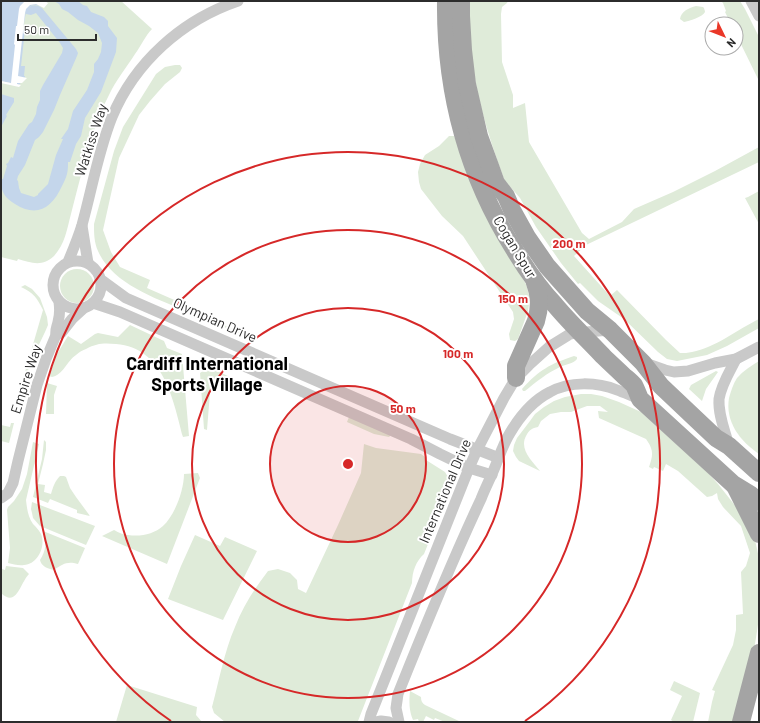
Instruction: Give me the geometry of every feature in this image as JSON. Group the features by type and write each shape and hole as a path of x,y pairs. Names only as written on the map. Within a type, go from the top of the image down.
{"main road":[{"name":"Cogan Spur","path":"446,1 448,58 457,113 469,154 489,186 504,232 544,294 633,384 640,399 733,484 751,495 759,502"},
{"name":"Cogan Spur","path":"461,1 467,84 479,136 490,166 489,186"},
{"name":"Cogan Spur","path":"489,186 506,196 527,237 547,266 587,311 610,330 643,363 661,386 716,438 729,446 759,473"},
{"path":"516,378 516,366 536,322 539,310 538,293 530,273"},
{"path":"733,484 750,514 759,534"},
{"path":"741,722 759,653"},
{"path":"749,722 759,698"}],"street":[{"name":"Watkiss Way","path":"68,262 82,225 103,142 112,116 125,91 138,71 156,51 182,29 215,10 238,1"},
{"path":"751,1 759,16"},
{"name":"Watkiss Way","path":"82,225 88,264"},
{"path":"82,261 94,267 98,273 101,285 100,292 98,298 89,305 75,309 67,307 59,302 54,293 52,287 55,274 68,262 82,261"},
{"name":"Olympian Drive","path":"100,279 126,298 450,439 498,458"},
{"name":"Empire Way","path":"1,498 8,493 14,483 37,385 56,335 60,311 59,302"},
{"path":"89,305 120,312 411,439 469,468 492,475"},
{"name":"Empire Way","path":"56,335 61,333 72,319 89,305"},
{"name":"International Drive","path":"369,722 469,468 504,398 516,378 549,347 570,334 610,330"},
{"path":"643,363 674,372 688,371 736,358 759,347"},
{"path":"729,446 720,414 719,399 723,386 736,358"},
{"path":"399,722 396,708 398,694 498,458 510,433 527,408 551,391 570,385 600,385 640,399"},
{"path":"376,722 389,722"}],"green space":[{"path":"1,1 121,1 152,29 118,79 104,105 89,147 67,231 61,246 54,256 46,262 41,263 32,263 18,259 17,261 1,257"},
{"path":"470,1 508,1 502,7 501,14 502,62 513,95 513,108 525,103 529,142 582,233 589,239 622,222 634,209 673,192 759,147 759,162 586,245 574,256 610,296 617,290 680,353 688,353 709,347 759,319 759,328 727,346 707,355 677,361 667,359 624,319 598,301 580,283 578,284 561,263 536,227 520,198 504,179 482,110 474,74 470,38"},
{"path":"721,1 740,1 759,37 759,81 744,50 744,16 727,16"},
{"path":"696,6 704,8 705,12 702,16 684,22 680,19 684,12"},
{"path":"180,65 182,68 180,72 165,84 139,115 119,158 103,230 111,252 120,267 150,280 147,288 204,313 206,316 243,335 160,300 123,281 104,262 96,244 94,224 114,151 123,127 156,74 165,67"},
{"path":"449,136 454,136 500,242 526,284 530,298 528,311 518,339 515,341 510,340 509,334 514,319 513,312 463,236 442,216 421,189 418,172 420,164 425,155 439,146"},
{"path":"759,191 758,203 759,224 745,198"},
{"path":"80,269 87,271 92,276 94,286 92,296 87,301 74,303 67,301 62,296 60,283 62,276 67,271"},
{"path":"25,285 32,289 40,298 47,317 48,325 27,373 25,372 43,310 35,296 21,287"},
{"path":"130,325 164,341 167,348 182,354 189,436 183,437 170,392 156,365 145,355 132,348 116,344 101,344 94,346 77,354 56,376 49,376 57,354 68,336 81,344 98,333 118,337"},
{"path":"574,356 577,357 575,361 551,372 523,391 522,389 545,368"},
{"path":"759,361 759,454 740,437 735,430 729,415 728,407 733,385 737,378 744,371"},
{"path":"209,367 230,377 228,379 211,380 207,430 204,429 200,373"},
{"path":"716,371 718,372 706,389 702,401 689,389 691,385"},
{"path":"47,383 57,386 54,395 54,414 46,414"},
{"path":"581,394 602,396 641,412 708,473 718,484 737,508 755,540 759,558 759,618 755,644 734,722 708,722 715,691 712,690 733,645 736,630 736,615 743,614 741,572 746,566 750,553 741,526 723,507 718,499 717,493 707,497 678,471 666,464 663,471 654,467 653,469 649,467 652,453 646,439 599,418 598,411 608,412 600,406 587,406 571,412 550,414 541,421 538,427 530,431 524,441 527,455 540,471 519,461 513,451 514,445 517,438 535,414 554,401"},
{"path":"349,417 390,436 374,434 347,422"},
{"path":"11,423 14,423 9,443 1,441 1,425 10,427"},
{"path":"44,440 46,442 46,450 38,484 45,485 44,492 51,494 54,484 58,478 60,476 66,477 70,488 90,516 77,513 77,510 50,499 48,503 33,497 42,459"},
{"path":"33,442 39,444 26,500 27,510 31,521 41,534 42,549 37,558 29,564 18,565 8,563 10,548 7,510 22,489 27,474"},
{"path":"364,444 376,448 421,454 426,460 445,472 449,479 448,496 424,554 415,567 412,583 358,721 225,722 214,713 212,707 228,646 238,619 254,591 268,571 278,569 290,573 297,580 298,589 306,593 361,473"},
{"path":"198,473 200,478 167,564 102,536 114,530 124,534 138,536 151,533 159,529 167,521 175,509 184,480 184,474"},
{"path":"32,502 95,526 86,545 40,526 33,518 31,509"},
{"path":"43,531 85,548 78,564 65,564 54,570 43,566 40,560 44,553 45,546"},
{"path":"195,535 220,546 225,537 257,551 223,620 168,599"},
{"path":"6,566 23,568 29,574 15,596 11,598 6,597 1,593 1,573 2,569 5,570"},
{"path":"674,681 700,693 693,722 674,722 671,720 682,696 670,690"},
{"path":"127,685 197,707 196,715 202,722 116,722"},
{"path":"410,691 421,697 422,702 425,705 461,722 445,722 435,718 434,720 426,716 423,722 419,722 418,719 413,720 409,698"}],"water":[{"path":"1,1 48,1 43,6 34,5 42,8 78,53 54,110 43,132 35,140 25,165 18,176 17,180 21,193 34,197 38,195 48,184 56,155 63,139 61,139 68,129 73,111 87,90 94,72 94,64 101,52 102,43 98,33 62,9 59,4 54,1 78,1 87,6 91,12 104,17 108,21 108,26 117,38 116,52 101,92 85,118 81,136 76,144 70,162 68,162 64,182 54,200 49,205 37,210 23,208 8,199 4,194 1,179 3,179 7,166 6,164 11,157 13,158 18,141 36,114 40,100 40,91 62,53 63,48 60,43 36,13 31,15 26,14 26,12 23,29 25,30 21,66 25,66 25,77 19,85 1,81"},
{"path":"1,94 14,98 14,102 1,127"}],"pier":[{"path":"25,1 49,2 44,8 36,4 30,5 26,9 18,76 27,78 22,83 17,83 21,85 19,87 1,83 1,81 11,83 16,26 20,6"}],"district":[{"name":"Cardiff International Sports Village","path":"207,374"}]}
